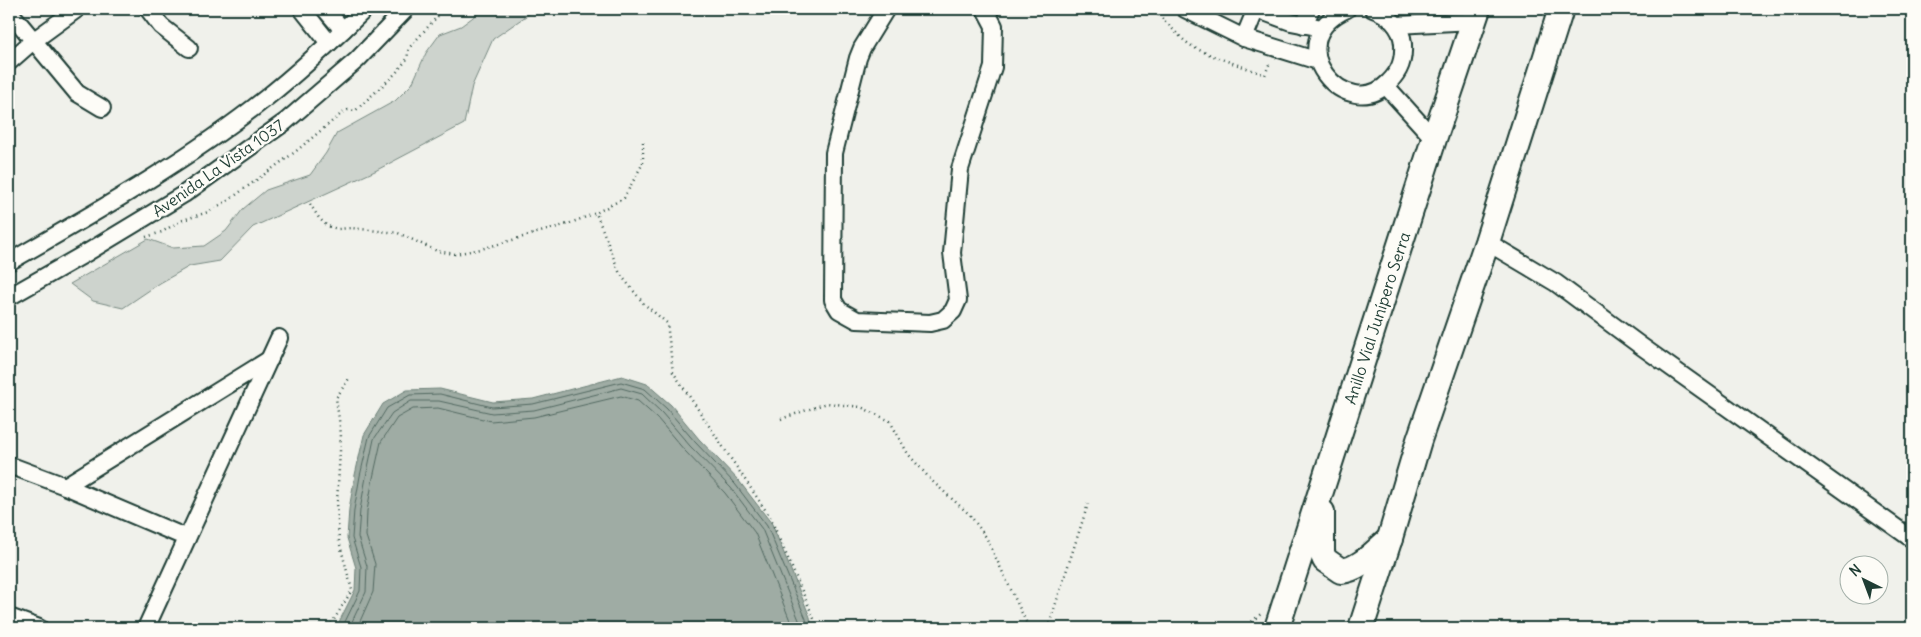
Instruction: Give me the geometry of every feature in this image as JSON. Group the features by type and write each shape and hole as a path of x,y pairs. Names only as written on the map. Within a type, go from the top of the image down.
{"highway":[{"path":"1361,628 1390,538 1418,440 1487,242 1561,9"},
{"name":"Anillo Vial Junípero Serra","path":"1277,628 1476,15"},
{"path":"1323,485 1322,553 1325,560 1341,572 1351,570 1366,560 1390,538"}],"street":[{"path":"9,62 33,41 77,9"},
{"path":"148,9 162,26 189,48"},
{"path":"302,9 329,43"},
{"path":"325,9 343,30"},
{"name":"Avenida La Vista 1037","path":"9,262 168,168 266,98 365,9"},
{"name":"Avenida La Vista 1037","path":"11,291 88,252 184,194 285,122 357,60 406,9"},
{"path":"886,9 858,58 834,153 833,300 839,310 856,320 930,323 943,320 953,311 958,300 952,253 960,168 993,67 994,26 985,9"},
{"path":"1185,9 1244,38 1318,62"},
{"path":"1244,38 1256,9 1304,25 1322,28"},
{"path":"1304,25 1312,9"},
{"path":"1347,9 1334,15 1322,28 1317,44 1318,62 1325,76 1337,88 1353,94 1370,93 1386,86 1397,74 1403,58 1403,41 1396,25 1384,13 1373,9"},
{"path":"9,11 78,93 102,108"},
{"path":"1396,25 1476,15"},
{"path":"1386,86 1434,140"},
{"path":"1487,242 1556,283 1641,346 1912,539"},
{"path":"146,628 279,338"},
{"path":"65,486 270,359"},
{"path":"9,465 65,486 187,538"},
{"path":"9,617 39,628"}],"path":[{"path":"146,237 208,212 228,200 295,152 341,114 348,110 355,111 396,73 407,59 409,48 444,9"},
{"path":"1150,9 1194,47 1265,75 1276,48"},
{"path":"310,204 327,226 338,229 351,228 398,233 437,251 455,254 481,249 568,224 596,213 624,198 643,163 643,142"},
{"path":"596,213 620,274 644,304 667,323 673,372 770,517 815,621 816,628"},
{"path":"329,628 352,590 339,541 337,502 342,434 336,398 350,376"},
{"path":"781,419 827,403 861,407 890,421 908,454 932,481 970,515 986,537 1029,628"},
{"path":"1048,628 1088,504"}],"shaded area":[{"path":"484,9 536,9 493,39 472,86 464,124 375,171 253,227 220,261 190,266 160,283 123,308 93,301 70,284 148,239 173,248 204,246 226,231 243,209 266,190 310,175 326,153 337,133 395,101 412,84 426,53 440,34 461,26"}],"water":[{"path":"622,376 647,384 671,405 699,439 739,481 772,524 810,617 812,628 336,628 355,590 356,568 347,538 349,509 355,475 364,435 383,404 407,390 440,389 493,402 533,399"}]}
